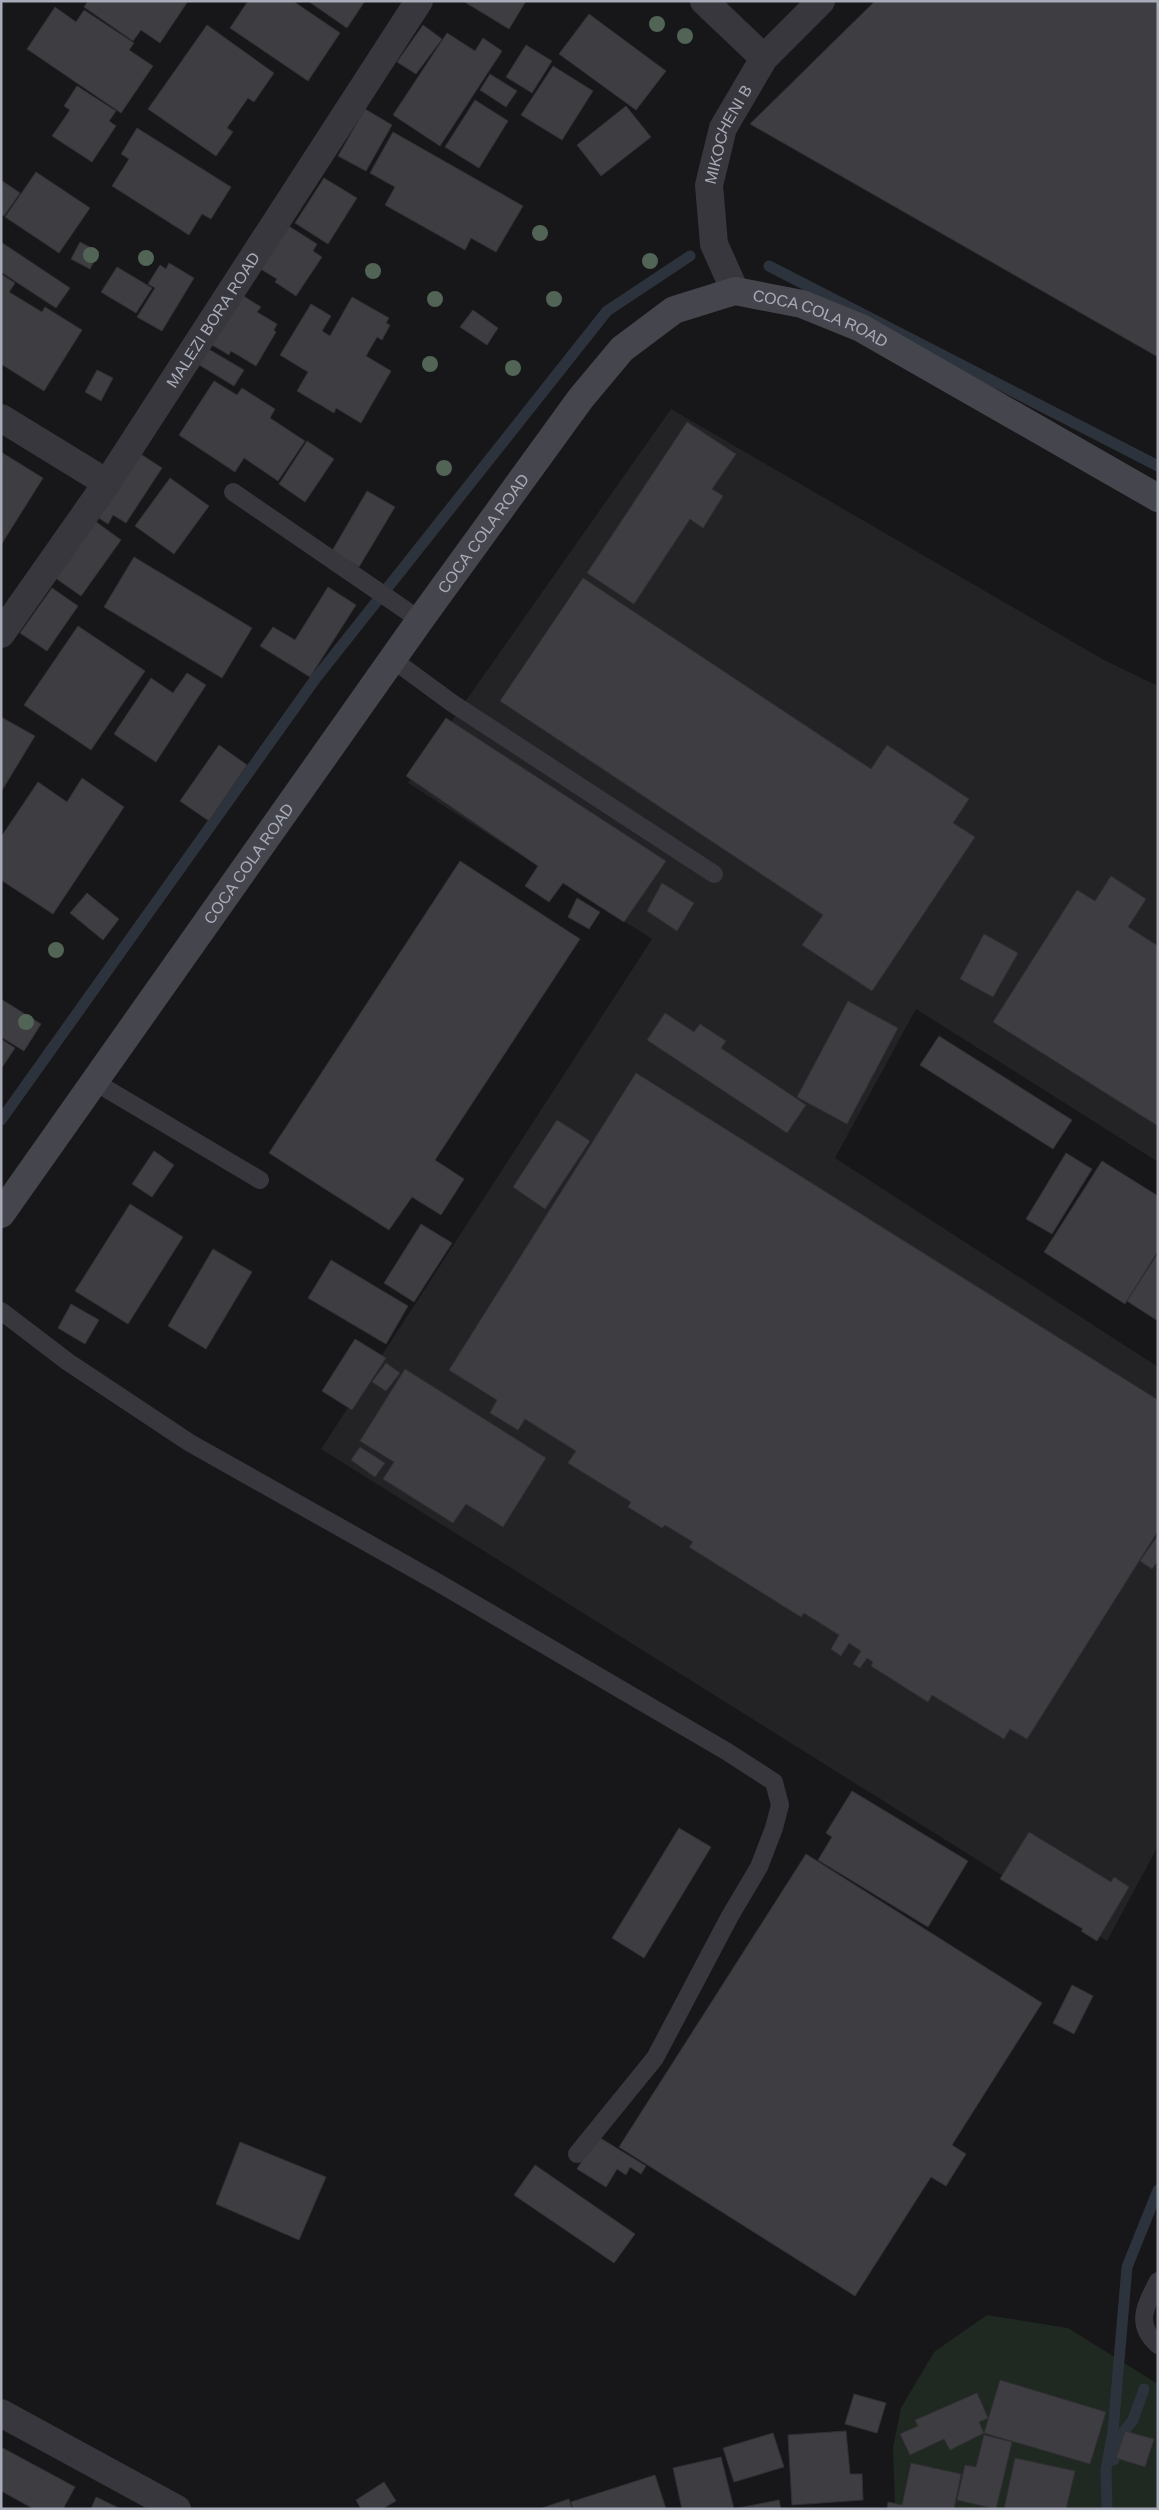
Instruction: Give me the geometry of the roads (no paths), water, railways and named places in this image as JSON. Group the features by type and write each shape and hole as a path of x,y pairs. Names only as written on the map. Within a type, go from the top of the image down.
{"main road":[{"name":"COCA COLA ROAD","path":"1,1214 392,659 581,398 622,348 674,310 735,291 802,304 861,328 1158,498"}],"street":[{"name":"MALEZI BORA ROAD","path":"1,634 107,483 419,1"},
{"path":"704,1 764,58"},
{"name":"MIKOCHENI B","path":"735,291 714,244 709,185 723,128 764,58 821,1"},
{"path":"1,418 107,483"},
{"path":"1,2413 177,2509"}],"lane":[{"path":"233,492 420,620"},
{"path":"392,659 452,703 714,874"},
{"path":"95,1082 260,1180"},
{"path":"1,1311 68,1362 190,1443 437,1582 726,1751 774,1782 780,1805 774,1828 759,1866 730,1916 655,2058 578,2154"},
{"path":"1158,2281 1148,2302 1144,2322 1150,2338 1158,2345"}],"waterway":[{"path":"1,1120 316,678 607,311 690,256"},
{"path":"769,266 1158,466"},
{"path":"1107,2509 1106,2470 1113,2431 1127,2267 1158,2190"},
{"path":"1114,2460 1122,2434 1133,2420 1144,2389"}]}
